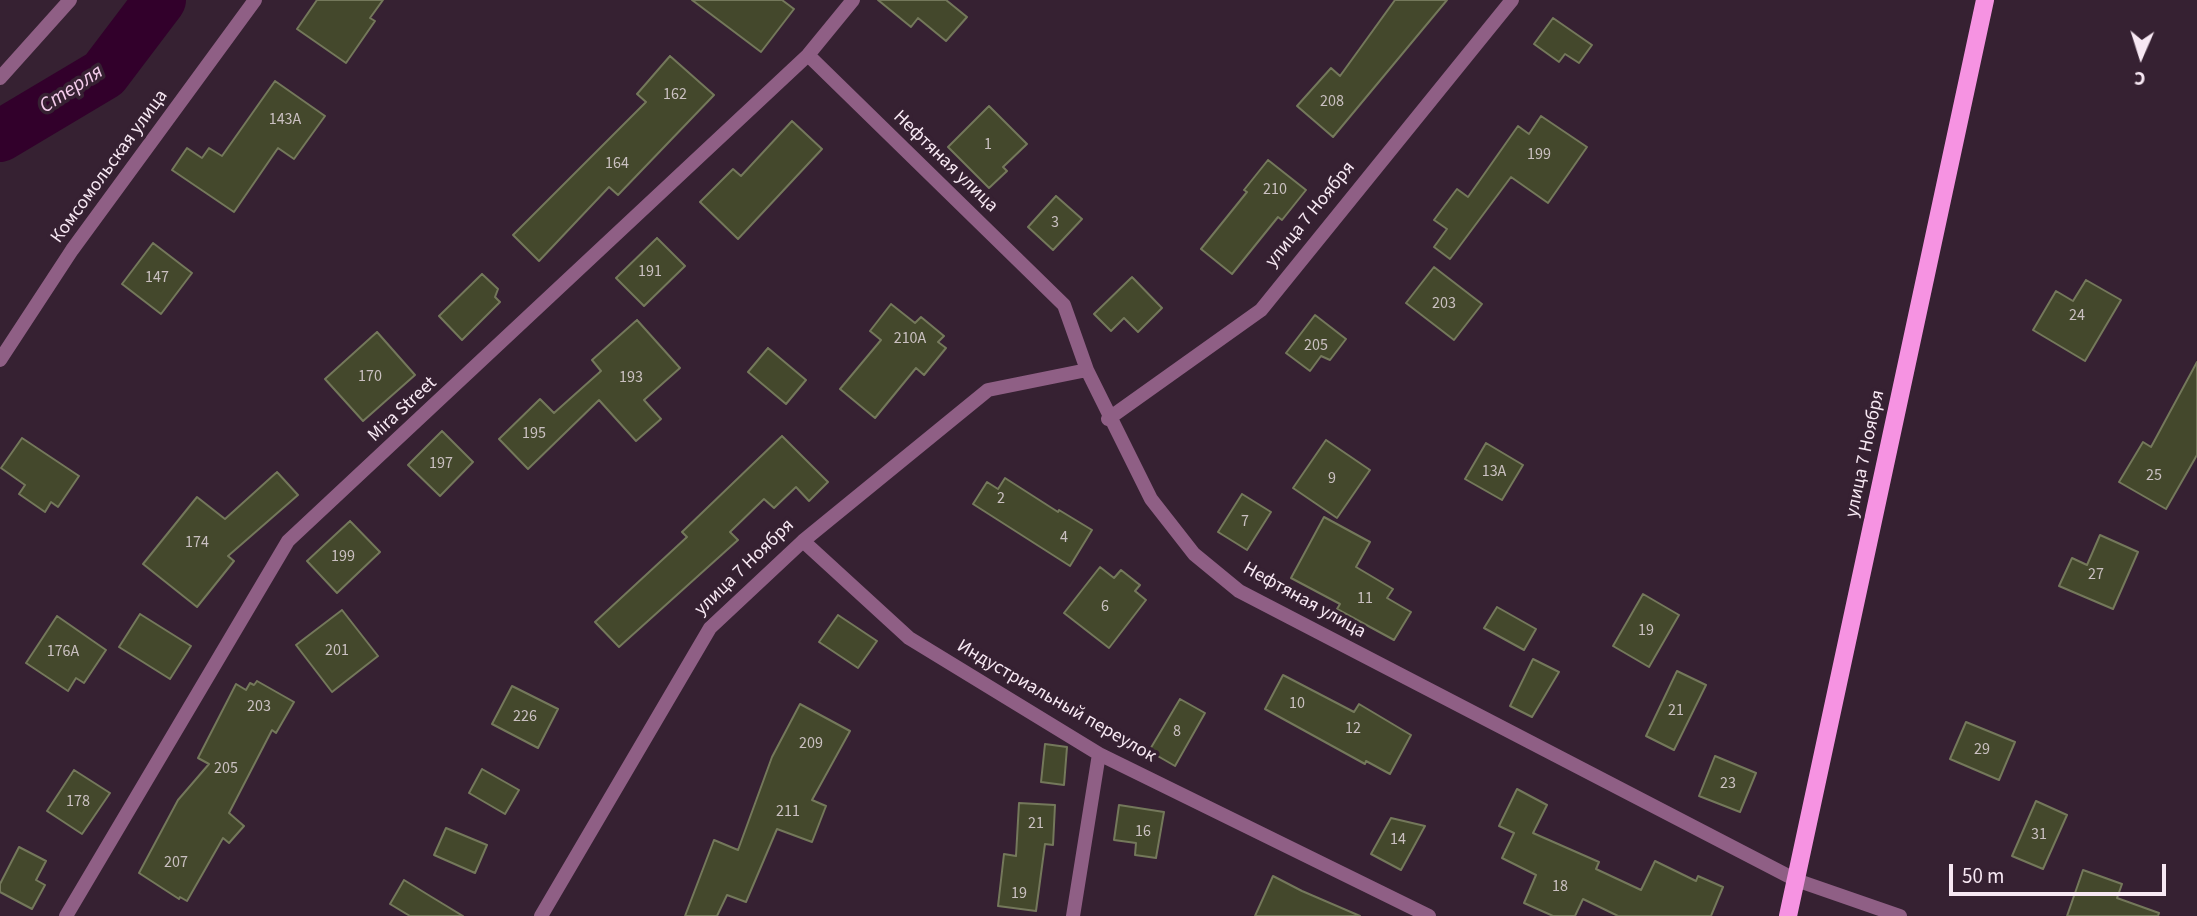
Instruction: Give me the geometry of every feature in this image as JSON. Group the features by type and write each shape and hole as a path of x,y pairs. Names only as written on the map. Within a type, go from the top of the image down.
{"main road":[{"name":"улица 7 Ноября","path":"1788,916 1985,0"}],"street":[{"path":"0,78 71,0"},
{"name":"Комсомольская улица","path":"0,360 72,250 255,0"},
{"name":"Mira Street","path":"66,916 288,541 808,55 853,0"},
{"name":"улица 7 Ноября","path":"1108,419 1261,310 1512,0"},
{"name":"Нефтяная улица","path":"808,55 1064,305 1108,419 1151,499 1194,554 1239,591 1796,880 1900,916"},
{"name":"улица 7 Ноября","path":"541,916 710,628 803,541 988,390 1087,370"},
{"name":"Индустриальный переулок","path":"803,541 909,639 1099,754 1429,916"},
{"path":"1073,916 1099,754"}],"building":[{"path":"317,0 383,0 370,18 375,21 346,63 297,29"},
{"path":"692,0 782,0 794,9 761,52"},
{"path":"878,0 946,0 967,17 946,41 918,18 911,27"},
{"path":"1395,0 1447,0 1333,137 1297,106 1331,68 1340,76"},
{"path":"1553,18 1592,45 1579,63 1565,54 1559,62 1534,44"},
{"path":"670,56 714,95 618,195 609,187 539,261 513,235 646,102 637,94"},
{"path":"275,81 325,116 294,159 278,148 234,212 172,170 187,148 202,158 209,148 222,156"},
{"path":"989,106 1027,144 1003,167 1007,171 989,188 948,147"},
{"path":"1541,116 1587,147 1548,203 1511,177 1450,259 1434,247 1447,229 1434,220 1457,189 1468,197 1518,126 1529,134"},
{"path":"792,121 822,149 738,239 700,202 733,169 741,176"},
{"path":"1268,160 1306,190 1282,220 1278,217 1232,274 1201,249 1247,192 1244,190"},
{"path":"1056,196 1082,219 1053,250 1028,227"},
{"path":"657,238 685,266 644,306 616,278"},
{"path":"153,243 192,273 161,314 122,284"},
{"path":"1434,267 1482,304 1454,340 1406,303"},
{"path":"482,274 498,289 495,297 500,302 462,340 439,316"},
{"path":"1132,277 1162,308 1138,332 1124,318 1111,331 1094,314"},
{"path":"2086,280 2121,300 2085,361 2033,330 2056,291 2073,301"},
{"path":"891,304 915,323 921,317 944,336 938,342 946,348 924,375 916,368 875,418 840,389 881,340 870,331"},
{"path":"1315,315 1346,339 1330,360 1321,356 1310,371 1286,353"},
{"path":"637,320 680,368 644,400 661,419 636,441 599,400 528,469 499,439 540,399 554,413 601,371 592,360"},
{"path":"377,332 415,375 363,421 325,379"},
{"path":"768,348 806,380 786,404 748,372"},
{"path":"2197,362 2197,455 2166,509 2119,482 2143,442 2151,447"},
{"path":"442,431 473,462 440,496 408,465"},
{"path":"782,436 828,482 809,501 796,487 774,508 764,499 730,532 738,540 619,647 595,622 687,537 682,532"},
{"path":"22,438 79,476 58,507 51,502 45,512 19,494 25,485 1,468"},
{"path":"1326,440 1370,470 1337,518 1293,488"},
{"path":"1486,443 1523,465 1502,500 1465,479"},
{"path":"277,472 298,495 228,556 234,561 197,607 143,564 197,497 225,519"},
{"path":"1005,478 1092,530 1070,566 973,504 987,482 998,489"},
{"path":"1242,494 1271,512 1247,550 1218,532"},
{"path":"1324,517 1370,542 1356,567 1393,589 1387,598 1411,612 1394,640 1337,609 1340,604 1291,578"},
{"path":"350,521 380,552 337,593 307,561"},
{"path":"2100,535 2138,552 2113,609 2059,586 2072,558 2087,565"},
{"path":"1100,567 1114,578 1121,570 1140,585 1135,591 1146,600 1109,648 1064,613"},
{"path":"1643,594 1679,615 1649,667 1613,646"},
{"path":"1497,607 1536,629 1524,650 1484,628"},
{"path":"342,610 378,656 332,692 296,645"},
{"path":"140,614 191,646 170,679 119,647"},
{"path":"838,615 877,641 858,668 819,642"},
{"path":"57,616 106,650 84,683 76,678 68,691 26,663"},
{"path":"1533,659 1559,672 1532,717 1510,706"},
{"path":"1677,671 1706,685 1674,750 1646,736"},
{"path":"1283,675 1354,712 1359,704 1411,735 1390,774 1366,761 1365,764 1265,709"},
{"path":"257,681 294,702 276,733 272,730 229,813 244,826 229,843 223,838 187,901 180,897 179,899 139,873 178,800 209,764 198,758 236,684 246,690 250,683 254,685"},
{"path":"512,686 558,709 538,748 492,724"},
{"path":"1180,699 1205,713 1175,766 1149,751"},
{"path":"800,704 850,731 812,800 826,806 812,842 777,829 746,902 727,895 717,916 685,916 714,840 738,850 772,757"},
{"path":"1966,722 2015,742 1999,780 1950,759"},
{"path":"1045,744 1067,747 1064,785 1041,782"},
{"path":"1715,756 1756,773 1740,812 1699,796"},
{"path":"482,769 519,790 505,814 469,793"},
{"path":"74,770 110,793 82,834 47,811"},
{"path":"1517,789 1547,805 1533,833 1599,862 1596,869 1641,890 1655,861 1696,881 1698,876 1723,887 1711,916 1618,916 1583,899 1575,916 1553,916 1524,903 1536,875 1502,858 1514,833 1499,826"},
{"path":"2036,801 2067,815 2043,869 2012,856"},
{"path":"1019,803 1055,805 1053,845 1045,844 1036,911 998,906 1004,854 1016,856"},
{"path":"1119,805 1164,812 1156,858 1135,855 1136,843 1114,840"},
{"path":"1391,818 1425,826 1401,870 1371,854"},
{"path":"446,828 487,845 475,873 434,855"},
{"path":"19,847 46,861 36,880 45,885 32,909 0,892 0,884"},
{"path":"2083,870 2122,884 2117,898 2159,913 2158,916 2067,916"},
{"path":"1273,876 1302,891 1360,916 1255,916"},
{"path":"404,880 463,916 410,916 390,904"}],"waterway":[{"name":"Стерля","path":"0,136 104,74 160,0"}]}
